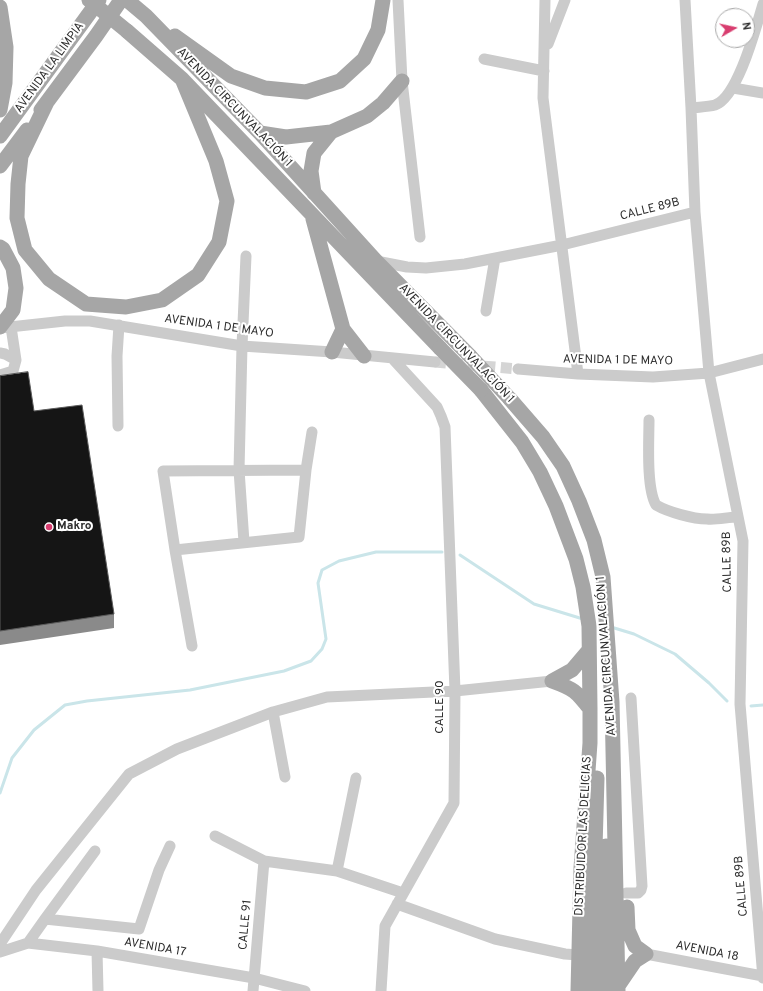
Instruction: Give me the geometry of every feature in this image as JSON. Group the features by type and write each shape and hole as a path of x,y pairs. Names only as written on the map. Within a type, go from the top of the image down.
{"main road":[{"name":"AVENIDA CIRCUNVALACIÓN 1","path":"89,0 182,79 313,216 437,355 481,390 522,442 540,472 556,506 576,559 583,587 588,620 590,680"},
{"name":"AVENIDA LA LIMPIA","path":"0,136 99,0"},
{"path":"121,0 47,102 22,156 18,184 17,218 25,250 49,279 86,304 126,307 162,300 198,275 219,242 226,201 216,161 182,79"},
{"name":"AVENIDA CIRCUNVALACIÓN 1","path":"127,0 146,16 260,133 376,261 470,356 543,437 563,466 579,501 594,540 603,577 612,702 614,772"},
{"path":"146,16 231,76 265,88 306,92 340,81 364,59 378,30 383,0"},
{"path":"0,7 6,47 5,83 0,110"},
{"path":"260,133 286,137 331,132 367,116 383,103 402,81"},
{"name":"AVENIDA LA LIMPIA","path":"0,166 47,102"},
{"path":"314,193 311,171 314,153 331,132"},
{"path":"313,216 343,329 364,356"},
{"path":"0,247 3,249 13,268 16,288 13,310 4,328"},
{"path":"332,352 343,329"},
{"path":"552,681 572,670 589,650"},
{"path":"590,680 599,741 585,955 592,991"},
{"name":"DISTRIBUIDOR LAS DELICIAS","path":"578,991 585,955 581,868 590,743 590,680"},
{"path":"552,681 577,692 590,709"},
{"path":"614,772 626,892 628,930 635,946 646,954 635,961 614,989"},
{"path":"614,772 605,851 614,989"}],"street":[{"path":"398,0 402,81 420,237"},
{"path":"545,0 543,98 578,374"},
{"path":"545,50 565,0"},
{"path":"685,0 695,212"},
{"path":"691,108 716,105 727,96 747,55 763,6"},
{"path":"484,59 544,71"},
{"path":"732,88 763,93"},
{"name":"CALLE 89B","path":"376,261 407,267 426,268 465,264 562,245 695,212 709,374 743,540 740,704 763,976"},
{"path":"244,542 239,470 246,256"},
{"path":"486,311 495,258"},
{"name":"AVENIDA 1 DE MAYO","path":"4,328 65,321 90,321 242,346 392,358 437,355"},
{"path":"118,426 117,356 119,325"},
{"path":"4,328 14,365"},
{"path":"0,353 4,354 14,365"},
{"name":"CALLE 90","path":"381,991 385,926 454,803 454,692 445,427 437,407 392,358"},
{"name":"AVENIDA 1 DE MAYO","path":"518,369 578,374 653,377 709,374 763,359"},
{"path":"0,375 14,365"},
{"path":"649,420 651,486 652,495 656,505 698,518 707,519 738,517"},
{"path":"175,550 299,537 306,470 312,432"},
{"path":"192,646 163,471 306,470"},
{"path":"0,944 36,890 129,774 177,749 273,712 327,697 454,692 552,681"},
{"path":"626,892 638,893 642,886 631,698"},
{"path":"273,712 285,778"},
{"path":"337,870 356,778"},
{"path":"215,836 264,862 337,870 403,893"},
{"path":"45,919 139,929 159,870 170,846"},
{"path":"28,943 96,851"},
{"name":"CALLE 91","path":"253,991 264,862"},
{"path":"397,904 495,939 565,954 585,955"},
{"name":"AVENIDA 17","path":"0,952 28,943 97,951 254,978 305,991"},
{"path":"97,951 98,991"},
{"name":"AVENIDA 18","path":"646,954 763,976"}],"building":[{"name":"Makro","path":"28,372 34,411 82,405 114,614 0,631 0,376"}],"waterway":[{"path":"0,793 12,758 34,730 65,705 87,701 190,690 284,671 311,661 322,649 326,639 318,583 322,570 339,561 376,552 442,552"},
{"path":"460,555 534,604 583,619"},
{"path":"611,627 634,634 675,654 709,683 727,701"},
{"path":"751,706 763,705"}],"tunnel":[{"path":"435,362 518,369"}],"place":[{"name":"Makro","path":"49,527"}]}
